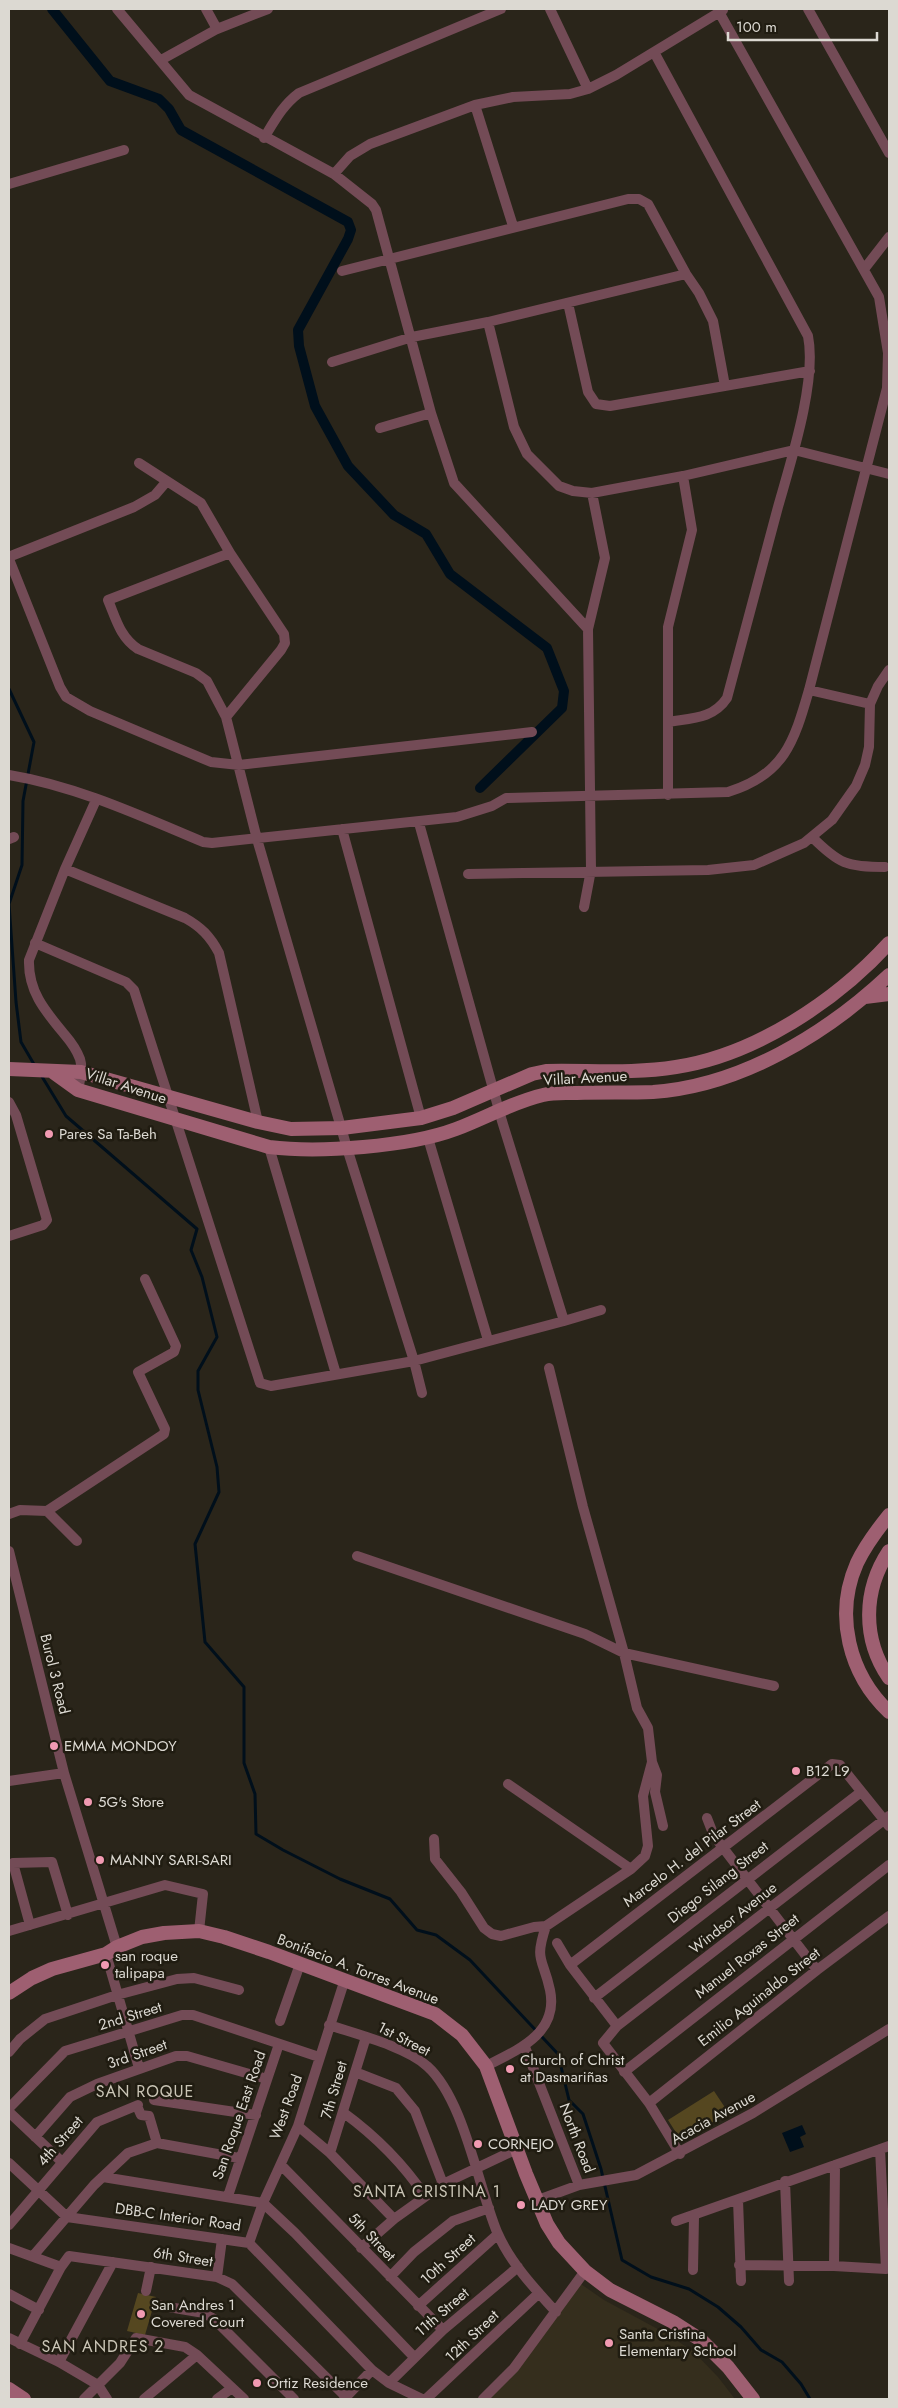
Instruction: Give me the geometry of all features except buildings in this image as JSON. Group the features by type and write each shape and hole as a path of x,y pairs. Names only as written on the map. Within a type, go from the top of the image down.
{"main road":[{"name":"Villar Avenue","path":"53,1072 81,1072 291,1130 342,1128 421,1118 453,1108 532,1074 546,1071 652,1070 703,1061 756,1041 805,1015 888,951"},
{"name":"Villar Avenue","path":"53,1072 78,1090 269,1147 290,1150 347,1148 428,1138 549,1093 653,1092 707,1082 762,1061 817,1032 864,998 889,975"},
{"path":"864,998 889,994"},
{"path":"9,1069 53,1072"},
{"path":"889,1515 866,1546 857,1564 849,1589 846,1618 850,1646 860,1674 878,1701 889,1712"},
{"path":"889,1551 872,1586 868,1620 875,1650 889,1678"},
{"name":"Bonifacio A. Torres Avenue","path":"9,1993 52,1968 112,1951 142,1938 164,1932 199,1931 224,1937 345,1979 435,2014 462,2035 486,2066 547,2224 559,2242 585,2271 610,2290 673,2322 701,2340 728,2367 753,2399"},
{"path":"9,2389 24,2399"}],"street":[{"path":"117,9 194,99 334,174 372,204 379,217 431,413 454,483 588,629"},
{"path":"206,9 217,30"},
{"path":"161,60 217,30 268,9"},
{"path":"264,138 279,113 299,93 501,9"},
{"path":"550,9 588,89"},
{"path":"808,9 889,153"},
{"path":"9,775 42,782 96,800 203,842 257,839 342,829 419,823 470,814 506,798 728,792 746,786 764,775 789,750 797,732 809,690 868,467 887,388 888,353 879,297 865,268 722,11 616,75 588,89 570,94 513,97 475,105 370,144 350,156 334,174"},
{"path":"654,52 808,336 812,353 794,450 727,698 719,709 704,716 668,722"},
{"path":"475,105 513,226"},
{"path":"9,184 124,150"},
{"path":"342,271 390,260 513,226 639,198 648,204 713,321 725,386"},
{"path":"865,268 889,237"},
{"path":"332,362 412,337 488,322 686,274"},
{"path":"568,303 588,392 596,404 610,406 810,370"},
{"path":"488,322 514,427 527,454 560,486 573,491 592,493 683,476 794,450 868,467 889,474"},
{"path":"380,428 431,413"},
{"path":"139,463 201,503 230,553 284,634 285,643 282,650 226,718"},
{"path":"668,795 668,627 692,530 683,476"},
{"path":"167,481 155,495 134,507 11,556 10,562 60,687 66,696 85,709 211,762 239,765 532,732"},
{"path":"584,907 591,870 588,629 604,558 592,493"},
{"path":"230,553 108,600 121,632 130,643 138,649 196,673 207,681 226,718 257,839 347,1148 414,1361 422,1393"},
{"path":"468,874 591,870 708,870 754,865 804,843 832,820 856,786 865,765 869,746 870,704 878,686 889,670"},
{"path":"809,690 870,704"},
{"path":"78,1090 81,1072 80,1058 71,1042 41,1005 34,993 29,972 35,943 96,800"},
{"path":"419,823 499,1110 564,1321"},
{"path":"342,829 421,1118"},
{"path":"812,837 833,858 860,867 885,867"},
{"path":"65,869 185,918 202,927 213,940 219,953 258,1122"},
{"path":"35,943 131,985 260,1383 271,1386 414,1361 602,1310"},
{"path":"9,1102 47,1220 46,1223 9,1236"},
{"path":"428,1138 488,1340"},
{"path":"269,1147 336,1374"},
{"path":"9,1514 20,1510 46,1512 164,1434 165,1429 138,1372 174,1352 176,1346 144,1279"},
{"path":"434,1840 435,1859 461,1892 484,1928 492,1934 501,1936 534,1927 546,1926 631,1869 645,1856 648,1846 643,1796 652,1762 648,1728 637,1708 624,1653 583,1507 549,1368"},
{"path":"46,1512 77,1541"},
{"name":"Burol 3 Road","path":"9,1551 64,1773 104,1903 118,1995 139,2068"},
{"path":"358,1556 585,1634 624,1653 774,1686"},
{"path":"652,1762 657,1770 655,1792 663,1826"},
{"name":"Marcelo H. del Pilar Street","path":"570,1965 832,1764 840,1765 861,1792"},
{"path":"9,1780 64,1773"},
{"path":"508,1784 631,1869"},
{"path":"861,1792 888,1821"},
{"name":"Diego Silang Street","path":"594,1998 747,1878 861,1792"},
{"path":"707,1818 714,1836 817,1970"},
{"name":"Windsor Avenue","path":"624,2072 603,2044 617,2026 888,1821"},
{"path":"30,1925 11,1865 52,1862 68,1915"},
{"name":"Manuel Roxas Street","path":"624,2072 889,1865"},
{"path":"9,1931 165,1885 203,1894 199,1931"},
{"name":"Emilio Aguinaldo Street","path":"649,2103 817,1970 889,1916"},
{"path":"486,2066 525,2047 537,2037 547,2022 551,1999 538,1951 546,1926"},
{"path":"557,1943 570,1965 617,2026"},
{"path":"280,2021 300,1964"},
{"path":"9,2052 20,2039 45,2019 118,1995 176,1979 194,1978 240,1990"},
{"name":"West Road","path":"249,2242 263,2203 298,2126 345,1979"},
{"name":"2nd Street","path":"9,2108 65,2051 182,2015 193,2015 320,2058"},
{"name":"1st Street","path":"329,2026 366,2036 397,2048 427,2065 453,2101 498,2234 518,2267 556,2312"},
{"name":"Acacia Avenue","path":"538,2200 579,2185 636,2175 680,2154 753,2114 889,2029"},
{"name":"7th Street","path":"330,2153 344,2113 366,2036"},
{"name":"San Roque East Road","path":"228,2196 279,2044"},
{"name":"North Road","path":"525,2047 579,2185"},
{"name":"3rd Street","path":"35,2137 70,2097 139,2068 176,2056 187,2056 268,2079"},
{"path":"355,2072 396,2088 415,2111 443,2184"},
{"path":"624,2072 649,2103 680,2154"},
{"path":"154,2100 256,2115"},
{"name":"4th Street","path":"9,2225 61,2161 97,2122 137,2105 140,2115 149,2116 157,2143"},
{"path":"9,2112 61,2161"},
{"path":"344,2113 361,2125 416,2182 425,2196"},
{"path":"298,2126 330,2153 394,2219"},
{"path":"33,2256 103,2177 128,2153 157,2143 240,2158"},
{"path":"676,2221 694,2217 785,2181 835,2166 884,2147 887,2269 834,2266 739,2265"},
{"path":"362,2248 394,2219 443,2184 517,2150"},
{"path":"10,2165 67,2217"},
{"name":"5th Street","path":"280,2165 443,2330"},
{"path":"834,2266 835,2166"},
{"path":"103,2177 263,2203 295,2233 414,2357"},
{"path":"785,2181 789,2280"},
{"path":"738,2200 739,2265 742,2282"},
{"path":"390,2277 414,2252 453,2221 489,2208"},
{"name":"DBB-C Interior Road","path":"67,2217 249,2242 372,2370 389,2383 422,2399"},
{"path":"692,2270 694,2217"},
{"name":"10th Street","path":"418,2306 498,2234"},
{"path":"217,2277 222,2239"},
{"path":"9,2248 61,2267 20,2344"},
{"name":"6th Street","path":"61,2267 69,2256 217,2277 232,2284 345,2398"},
{"path":"59,2362 113,2262"},
{"path":"146,2291 151,2267"},
{"name":"11th Street","path":"389,2383 443,2330 518,2267"},
{"path":"483,2399 514,2368 585,2271"},
{"name":"12th Street","path":"426,2399 538,2293"},
{"path":"9,2294 39,2310"},
{"path":"157,2305 204,2312 294,2399"},
{"path":"9,2338 59,2362 98,2385 107,2399"},
{"path":"84,2399 120,2363 136,2338 185,2347 197,2355 244,2399"},
{"path":"144,2399 197,2355"},
{"path":"345,2398 372,2370"},
{"path":"217,2399 232,2388"}],"shaded area":[{"path":"714,2091 728,2112 682,2142 668,2120"},
{"name":"Santa Cristina Elementary School","path":"578,2282 604,2300 667,2334 694,2352 718,2377 735,2399 486,2399"},
{"name":"San Andres 1 Covered Court","path":"138,2293 156,2297 145,2335 127,2331"}],"water":[{"path":"802,2125 806,2134 800,2137 804,2147 790,2152 782,2133"}],"waterway":[{"path":"52,9 110,81 159,99 169,109 181,130 348,222 351,230 348,239 298,330 299,346 315,406 348,466 394,515 426,534 450,574 547,648 564,691 562,708 480,788"},
{"path":"9,689 34,742 23,801 22,865 9,904 16,1002 21,1042 35,1066"},
{"path":"41,1075 66,1116 197,1229 191,1250 202,1277 217,1337 198,1371 198,1390 217,1467 219,1492 195,1544 205,1642 244,1687 244,1763 255,1794 256,1834 340,1879 390,1899 417,1930 436,1935 470,1960 558,2054 569,2100 583,2114 601,2169 622,2260 651,2277 689,2289 718,2307 741,2327 761,2350 782,2362 801,2384 810,2399"}],"place":[{"name":"Pares Sa Ta-Beh","path":"49,1134"},
{"name":"EMMA MONDOY","path":"54,1746"},
{"name":"B12 L9","path":"796,1771"},
{"name":"5G's Store","path":"88,1802"},
{"name":"MANNY SARI-SARI","path":"100,1860"},
{"name":"san roque talipapa","path":"105,1965"},
{"name":"Church of Christ at Dasmariñas","path":"510,2069"},
{"name":"CORNEJO","path":"478,2144"},
{"name":"LADY GREY","path":"521,2205"},
{"name":"San Andres 1 Covered Court","path":"141,2314"},
{"name":"Santa Cristina Elementary School","path":"609,2343"},
{"name":"Ortiz Residence","path":"257,2383"}],"district":[{"name":"SAN ROQUE","path":"145,2091"},
{"name":"SANTA CRISTINA 1","path":"427,2191"},
{"name":"SAN ANDRES 2","path":"103,2346"}]}
